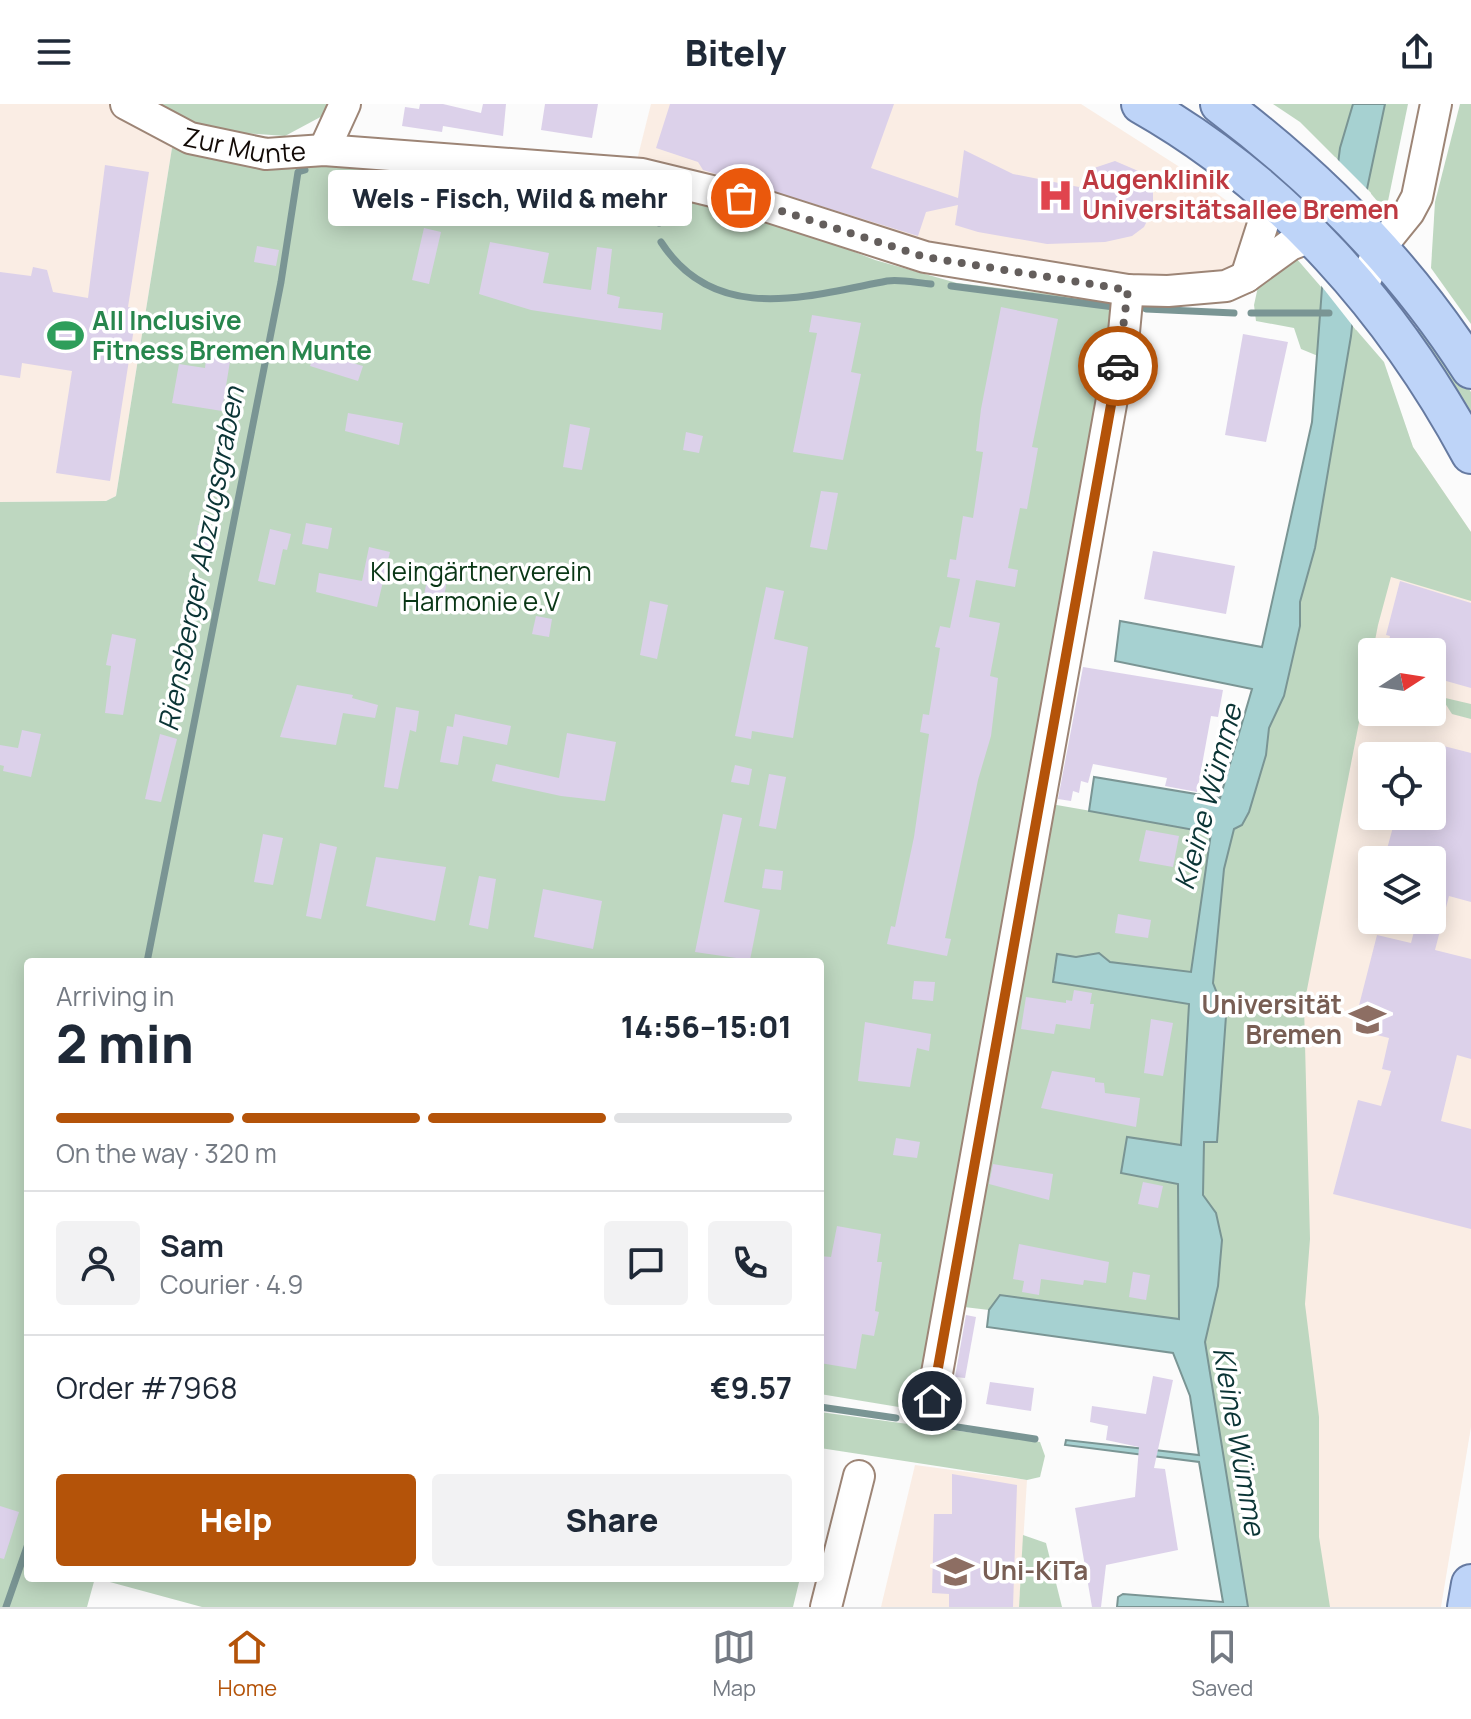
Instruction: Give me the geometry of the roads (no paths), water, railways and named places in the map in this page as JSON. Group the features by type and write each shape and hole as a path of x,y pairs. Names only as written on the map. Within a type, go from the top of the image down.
{"main road":[{"path":"1141,104 1228,162 1313,236 1362,288 1438,393 1471,454"},
{"path":"1220,104 1316,182 1373,243 1445,329 1471,369"},
{"path":"1467,1607 1471,1584"}],"street":[{"name":"Zur Munte","path":"126,104 190,138 220,147 266,154 324,150 642,174 741,198 925,257 1128,290 1203,289 1246,277 1290,245 1313,236"},
{"name":"Zur Munte","path":"324,150 345,104"},
{"path":"1362,288 1373,243 1409,212 1417,197 1436,104"},
{"path":"1246,277 1271,199"},
{"path":"932,1401 1124,332 1128,290"},
{"path":"826,1607 859,1476"}],"water":[{"name":"Kleine Wümme","path":"1353,104 1385,104 1367,189 1351,336 1315,548 1300,602 1300,626 1284,696 1269,728 1266,755 1249,812 1242,825 1234,829 1224,869 1213,983 1226,1016 1217,1142 1204,1142 1203,1195 1216,1213 1222,1240 1218,1286 1205,1342 1248,1607 1117,1607 1118,1597 1123,1594 1223,1602 1199,1462 1065,1445 1066,1440 1199,1455 1190,1396 1173,1353 987,1327 989,1310 1000,1295 1179,1319 1178,1184 1121,1173 1127,1137 1181,1145 1189,1004 1053,982 1057,954 1076,957 1099,953 1110,962 1191,972 1211,833 1089,811 1094,777 1220,798 1252,689 1115,661 1120,621 1262,647 1312,422 1322,288 1340,148"}],"waterway":[{"name":"Riensberger Abzugsgraben","path":"148,958 281,282 298,172 305,170"},
{"name":"Riensberger Abzugsgraben","path":"588,184 629,191"},
{"name":"Riensberger Abzugsgraben","path":"657,195 659,223"},
{"name":"Riensberger Abzugsgraben","path":"661,242 683,268 708,286 735,295 765,299 826,293 892,281 931,284"},
{"name":"Riensberger Abzugsgraben","path":"951,286 1114,307"},
{"name":"Riensberger Abzugsgraben","path":"1146,309 1234,313"},
{"name":"Riensberger Abzugsgraben","path":"1251,313 1329,313"},
{"path":"824,1408 896,1418"},
{"path":"918,1421 1035,1439"},
{"name":"Riensberger Abzugsgraben","path":"6,1607 24,1555"}],"place":[{"name":"Augenklinik Universitätsallee Bremen","path":"1056,195"},
{"name":"Wels - Fisch, Wild & mehr","path":"741,198"},
{"name":"All Inclusive Fitness Bremen Munte","path":"66,336"},
{"name":"Universität Bremen","path":"1368,1020"},
{"name":"Uni-KiTa","path":"956,1571"}],"park label":[{"name":"Kleingärtnerverein Harmonie e.V","path":"481,587"}]}
